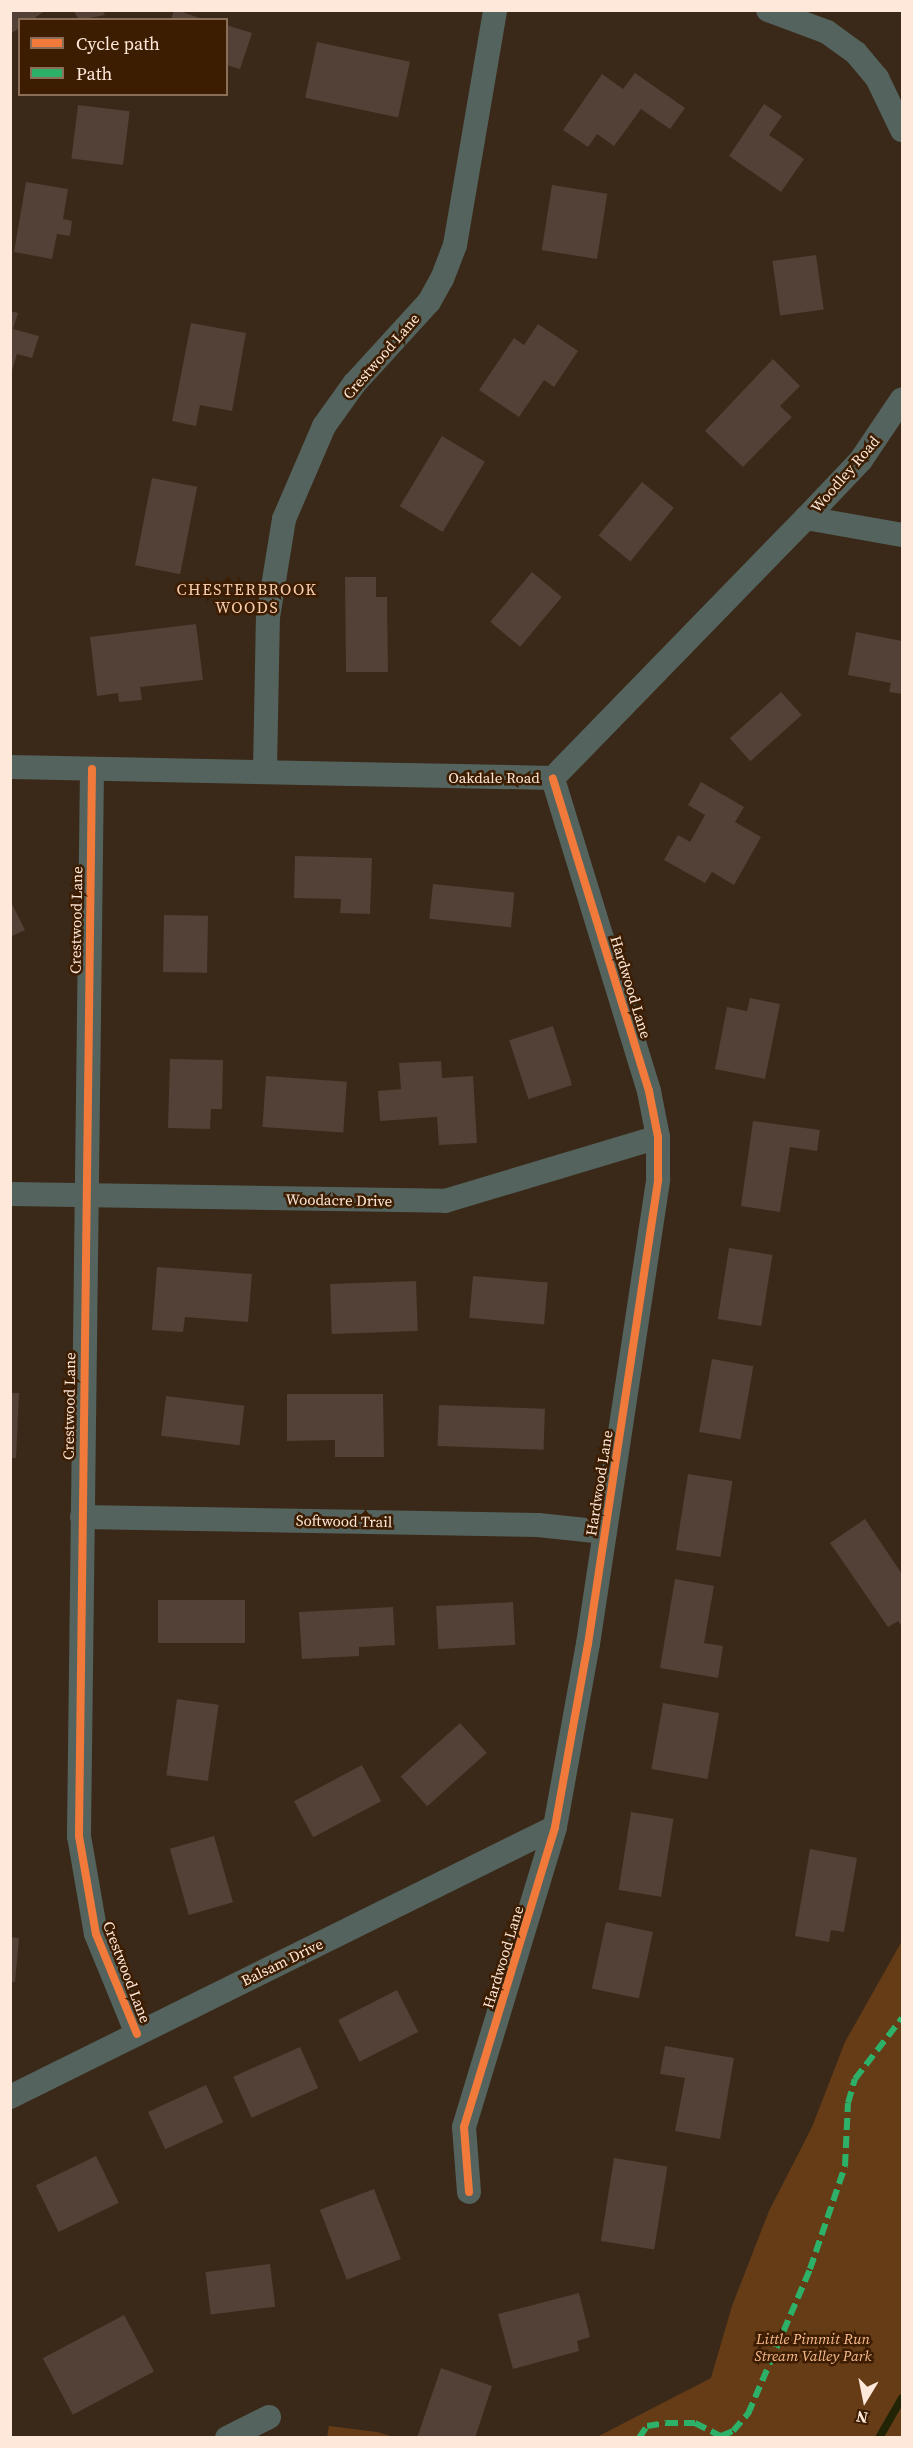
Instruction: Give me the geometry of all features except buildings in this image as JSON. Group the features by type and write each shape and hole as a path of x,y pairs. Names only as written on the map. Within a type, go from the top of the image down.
{"street":[{"name":"Crestwood Lane","path":"265,770 268,617 284,519 324,426 354,384 429,302 442,279 455,245 495,10"},
{"path":"768,10 826,32 856,54 878,78 903,130"},
{"name":"Woodley Road","path":"806,518 861,460 903,399"},
{"name":"Oakdale Road","path":"10,767 265,770 474,780 553,778 806,518"},
{"path":"806,518 903,536"},
{"name":"Crestwood Lane","path":"92,769 82,1517 82,1872 96,1934 137,2034"},
{"name":"Hardwood Lane","path":"469,2192 462,2141 467,2111 555,1827 654,1229 658,1137 649,1091 553,778"},
{"name":"Woodacre Drive","path":"10,1194 445,1201 658,1137"},
{"name":"Softwood Trail","path":"82,1517 538,1524 605,1532"},
{"name":"Balsam Drive","path":"10,2097 555,1827"},
{"path":"227,2438 269,2417"}],"green space":[{"name":"Little Pimmit Run Stream Valley Park","path":"902,1941 902,2437 597,2437 711,2378 732,2306 769,2211 812,2127 845,2042"},
{"path":"329,2426 377,2432 394,2437 327,2437"}],"waterway":[{"path":"879,2438 902,2398"}],"marked path":[{"path":"639,2438 647,2426 666,2423 695,2423 721,2436 733,2431 748,2414 810,2269 845,2166 848,2103 855,2079 902,2018"}],"cycle path":[{"path":"92,769 79,1836 96,1934 137,2034"},
{"path":"469,2192 464,2127 555,1827 588,1644 658,1179 658,1137 649,1091 553,778"}],"district":[{"name":"CHESTERBROOK WOODS","path":"247,598"}]}
